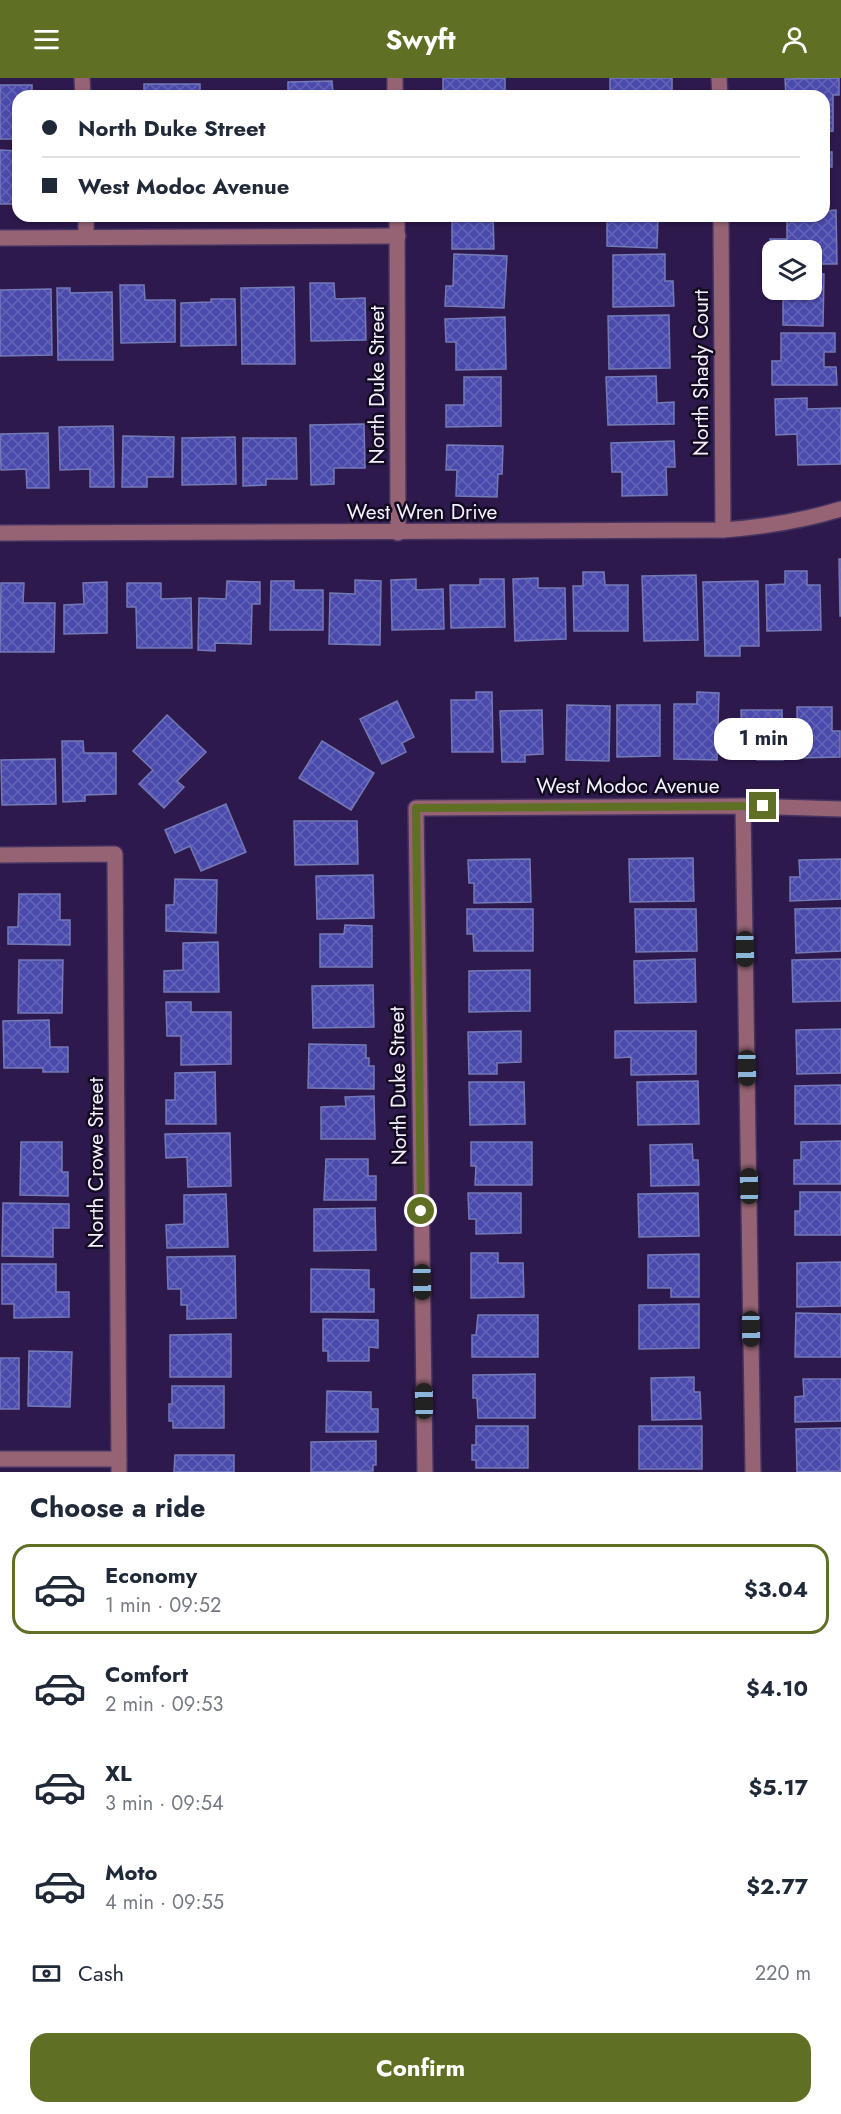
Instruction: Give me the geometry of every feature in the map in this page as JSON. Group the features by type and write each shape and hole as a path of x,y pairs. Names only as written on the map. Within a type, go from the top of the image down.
{"street":[{"path":"86,222 86,236"},
{"name":"North Duke Street","path":"397,222 398,533"},
{"name":"North Shady Court","path":"721,222 723,530"},
{"path":"0,238 398,236"},
{"name":"West Wren Drive","path":"0,533 723,530 806,520 841,509"},
{"path":"743,806 753,1472"},
{"name":"West Modoc Avenue","path":"416,808 743,806 841,809"},
{"name":"North Duke Street","path":"416,808 424,1472"},
{"name":"North Crowe Street","path":"0,855 115,854 119,1465"},
{"path":"0,1459 119,1465"}],"building":[{"path":"443,78 505,78 505,90 443,90"},
{"path":"610,78 672,78 672,90 610,90"},
{"path":"839,78 839,95 833,95 833,131 830,131 830,90 786,90 785,79"},
{"path":"332,81 333,90 288,90 288,82"},
{"path":"144,84 200,84 200,90 144,90"},
{"path":"0,85 32,85 32,90 12,90 12,139 0,139"},
{"path":"0,150 12,151 12,204 0,204"},
{"path":"830,152 832,152 832,167 830,167"},
{"path":"830,210 836,210 837,264 822,264 822,240 770,240 787,239 787,222 830,222"},
{"path":"452,222 493,222 494,249 452,249"},
{"path":"607,222 658,222 657,248 607,246"},
{"path":"454,254 507,256 504,308 445,306 446,286 453,286"},
{"path":"665,254 665,281 673,281 674,306 613,307 613,255"},
{"path":"822,274 824,274 823,326 783,325 783,300 822,300"},
{"path":"310,283 334,283 335,299 365,298 366,340 311,341"},
{"path":"120,285 144,285 145,300 175,300 175,342 121,343"},
{"path":"294,287 295,364 242,364 241,288"},
{"path":"57,288 70,288 70,293 112,292 113,360 58,360"},
{"path":"51,289 52,355 0,356 0,290"},
{"path":"211,299 235,299 236,345 181,346 181,303 211,302"},
{"path":"669,315 670,368 609,369 608,316"},
{"path":"505,317 506,369 456,370 456,342 446,342 445,319"},
{"path":"781,333 835,333 835,352 824,352 824,367 836,367 837,385 772,385 772,361 781,361"},
{"path":"656,376 657,403 674,402 674,424 608,425 606,377"},
{"path":"464,377 501,377 501,426 446,427 446,405 464,405"},
{"path":"807,398 807,409 841,408 841,464 798,465 797,434 776,435 775,399"},
{"path":"364,424 365,468 334,468 334,484 311,485 310,425"},
{"path":"113,426 114,487 90,487 90,469 60,470 59,427"},
{"path":"48,433 49,488 27,488 26,469 1,470 0,434"},
{"path":"123,436 174,437 173,477 147,477 147,487 122,487"},
{"path":"235,437 236,484 182,485 182,438"},
{"path":"243,438 296,438 297,479 266,479 266,485 243,486"},
{"path":"674,441 675,467 666,467 667,495 622,496 622,472 612,472 611,443"},
{"path":"447,445 503,446 502,474 498,474 497,497 456,496 457,470 446,470"},
{"path":"839,559 841,559 841,616 840,616"},
{"path":"785,571 807,571 807,585 820,585 821,630 767,631 766,585 785,584"},
{"path":"583,572 604,572 605,585 628,585 628,631 574,631 573,586 583,586"},
{"path":"696,575 698,640 644,641 642,576"},
{"path":"538,578 538,588 565,588 566,639 515,641 513,579"},
{"path":"416,579 416,590 443,589 444,629 392,630 391,580"},
{"path":"480,579 504,579 505,627 451,628 450,585 480,585"},
{"path":"355,580 381,581 380,645 329,644 330,593 355,594"},
{"path":"227,581 260,582 260,604 252,604 251,644 215,643 215,651 198,650 199,598 226,599"},
{"path":"271,581 294,581 294,590 323,590 323,630 270,630"},
{"path":"758,581 759,646 740,646 740,656 705,656 703,582"},
{"path":"107,582 107,633 64,634 64,605 84,604 83,583"},
{"path":"1,583 24,583 23,603 55,603 54,652 0,652"},
{"path":"127,583 161,583 161,599 191,598 192,648 137,648 136,607 127,607"},
{"path":"476,692 492,692 493,752 452,752 451,700 476,700"},
{"path":"697,692 719,693 717,760 674,759 674,704 697,704"},
{"path":"397,701 414,737 402,743 406,752 382,764 360,719"},
{"path":"567,705 610,706 609,761 566,760"},
{"path":"617,705 660,705 660,756 617,757"},
{"path":"797,707 832,707 832,731 840,731 840,757 798,758"},
{"path":"542,710 543,754 525,755 525,762 502,762 500,711"},
{"path":"741,710 782,710 783,760 757,760 756,753 742,753"},
{"path":"167,715 206,752 177,781 184,787 164,808 139,784 153,770 133,751"},
{"path":"62,741 83,741 84,753 116,753 116,794 85,795 85,801 63,802"},
{"path":"322,741 374,773 351,810 299,778"},
{"path":"55,759 56,804 2,805 1,760"},
{"path":"226,804 246,852 201,871 190,846 175,853 165,830"},
{"path":"294,821 357,821 358,864 295,865"},
{"path":"693,858 694,901 630,902 629,859"},
{"path":"530,859 531,902 474,903 474,883 469,883 468,860"},
{"path":"841,859 841,899 790,901 790,877 800,877 799,860"},
{"path":"373,875 374,918 317,919 316,876"},
{"path":"175,879 217,880 216,933 166,931 166,905 174,905"},
{"path":"19,894 60,894 60,920 70,920 70,945 8,944 8,927 18,927"},
{"path":"841,908 841,951 796,953 795,909"},
{"path":"467,909 533,909 533,951 474,951 473,934 467,934"},
{"path":"635,909 696,909 697,951 636,952"},
{"path":"345,925 372,926 372,967 320,967 320,934 344,934"},
{"path":"218,942 219,992 164,992 164,971 183,970 183,943"},
{"path":"695,959 696,1002 635,1003 634,961"},
{"path":"841,959 841,1001 793,1002 792,960"},
{"path":"19,960 63,960 62,1013 18,1013"},
{"path":"530,970 530,1011 469,1012 469,971"},
{"path":"373,985 374,1027 313,1028 312,986"},
{"path":"166,1002 191,1002 191,1012 231,1012 231,1064 181,1065 181,1036 167,1036"},
{"path":"49,1020 50,1047 68,1047 68,1072 43,1072 43,1068 4,1068 3,1021"},
{"path":"841,1029 841,1073 797,1074 796,1030"},
{"path":"521,1031 521,1062 497,1063 497,1074 469,1074 468,1032"},
{"path":"615,1031 696,1031 696,1074 631,1075 631,1057 615,1058"},
{"path":"309,1044 366,1045 366,1058 369,1058 369,1066 374,1066 374,1089 308,1088"},
{"path":"215,1072 216,1124 166,1124 166,1100 175,1100 175,1073"},
{"path":"698,1081 699,1124 638,1125 637,1082"},
{"path":"469,1082 524,1082 525,1124 470,1125"},
{"path":"841,1085 841,1124 795,1124 795,1086"},
{"path":"374,1096 375,1139 321,1139 321,1107 346,1106 345,1097"},
{"path":"230,1133 231,1186 188,1187 187,1157 166,1158 165,1134"},
{"path":"841,1141 841,1184 794,1184 794,1160 801,1160 801,1142"},
{"path":"21,1142 62,1142 62,1172 68,1172 68,1196 20,1195"},
{"path":"471,1142 532,1142 532,1185 475,1185 476,1166 471,1166"},
{"path":"692,1144 693,1160 698,1160 699,1185 651,1186 650,1145"},
{"path":"326,1159 368,1159 368,1176 376,1176 376,1200 324,1200"},
{"path":"800,1192 841,1192 841,1235 795,1235 795,1211 800,1211"},
{"path":"468,1193 521,1193 521,1233 476,1234 476,1219 469,1219"},
{"path":"698,1193 699,1236 639,1237 638,1194"},
{"path":"226,1194 228,1247 167,1248 166,1225 184,1224 184,1195"},
{"path":"3,1203 69,1204 69,1228 53,1228 53,1257 2,1256"},
{"path":"375,1208 376,1250 314,1251 314,1209"},
{"path":"471,1253 498,1253 498,1263 523,1263 524,1297 471,1298"},
{"path":"699,1254 699,1297 671,1297 671,1288 648,1288 648,1255"},
{"path":"235,1256 236,1318 187,1319 187,1305 181,1305 181,1289 168,1289 167,1257"},
{"path":"841,1262 841,1306 797,1307 797,1263"},
{"path":"2,1264 56,1264 56,1292 69,1292 69,1317 14,1318 14,1304 2,1304"},
{"path":"311,1269 369,1270 369,1289 374,1289 374,1312 311,1312"},
{"path":"699,1304 699,1348 639,1349 639,1305"},
{"path":"796,1313 841,1314 841,1357 795,1357"},
{"path":"478,1315 538,1315 538,1357 472,1357 472,1335 476,1335"},
{"path":"323,1319 378,1320 378,1348 369,1347 369,1361 328,1361 328,1351 323,1351"},
{"path":"231,1334 231,1377 170,1377 170,1335"},
{"path":"29,1351 72,1352 70,1407 28,1406"},
{"path":"0,1358 19,1358 19,1409 0,1409"},
{"path":"535,1374 535,1418 478,1418 477,1398 473,1398 473,1375"},
{"path":"694,1377 694,1392 700,1392 701,1419 652,1420 651,1378"},
{"path":"803,1379 841,1379 841,1421 795,1422 795,1397 804,1396"},
{"path":"172,1386 224,1386 224,1428 173,1428 173,1421 169,1421"},
{"path":"327,1391 371,1392 371,1409 378,1409 378,1432 326,1432"},
{"path":"476,1426 528,1426 528,1468 476,1468 476,1460 472,1460 472,1445 476,1445"},
{"path":"639,1426 702,1426 702,1469 639,1469"},
{"path":"841,1428 841,1471 797,1472 796,1429"},
{"path":"376,1441 376,1465 373,1465 373,1471 311,1472 311,1442"},
{"path":"175,1455 234,1455 234,1472 174,1472"}],"route":[{"path":"421,1211 416,808 763,806"}]}
